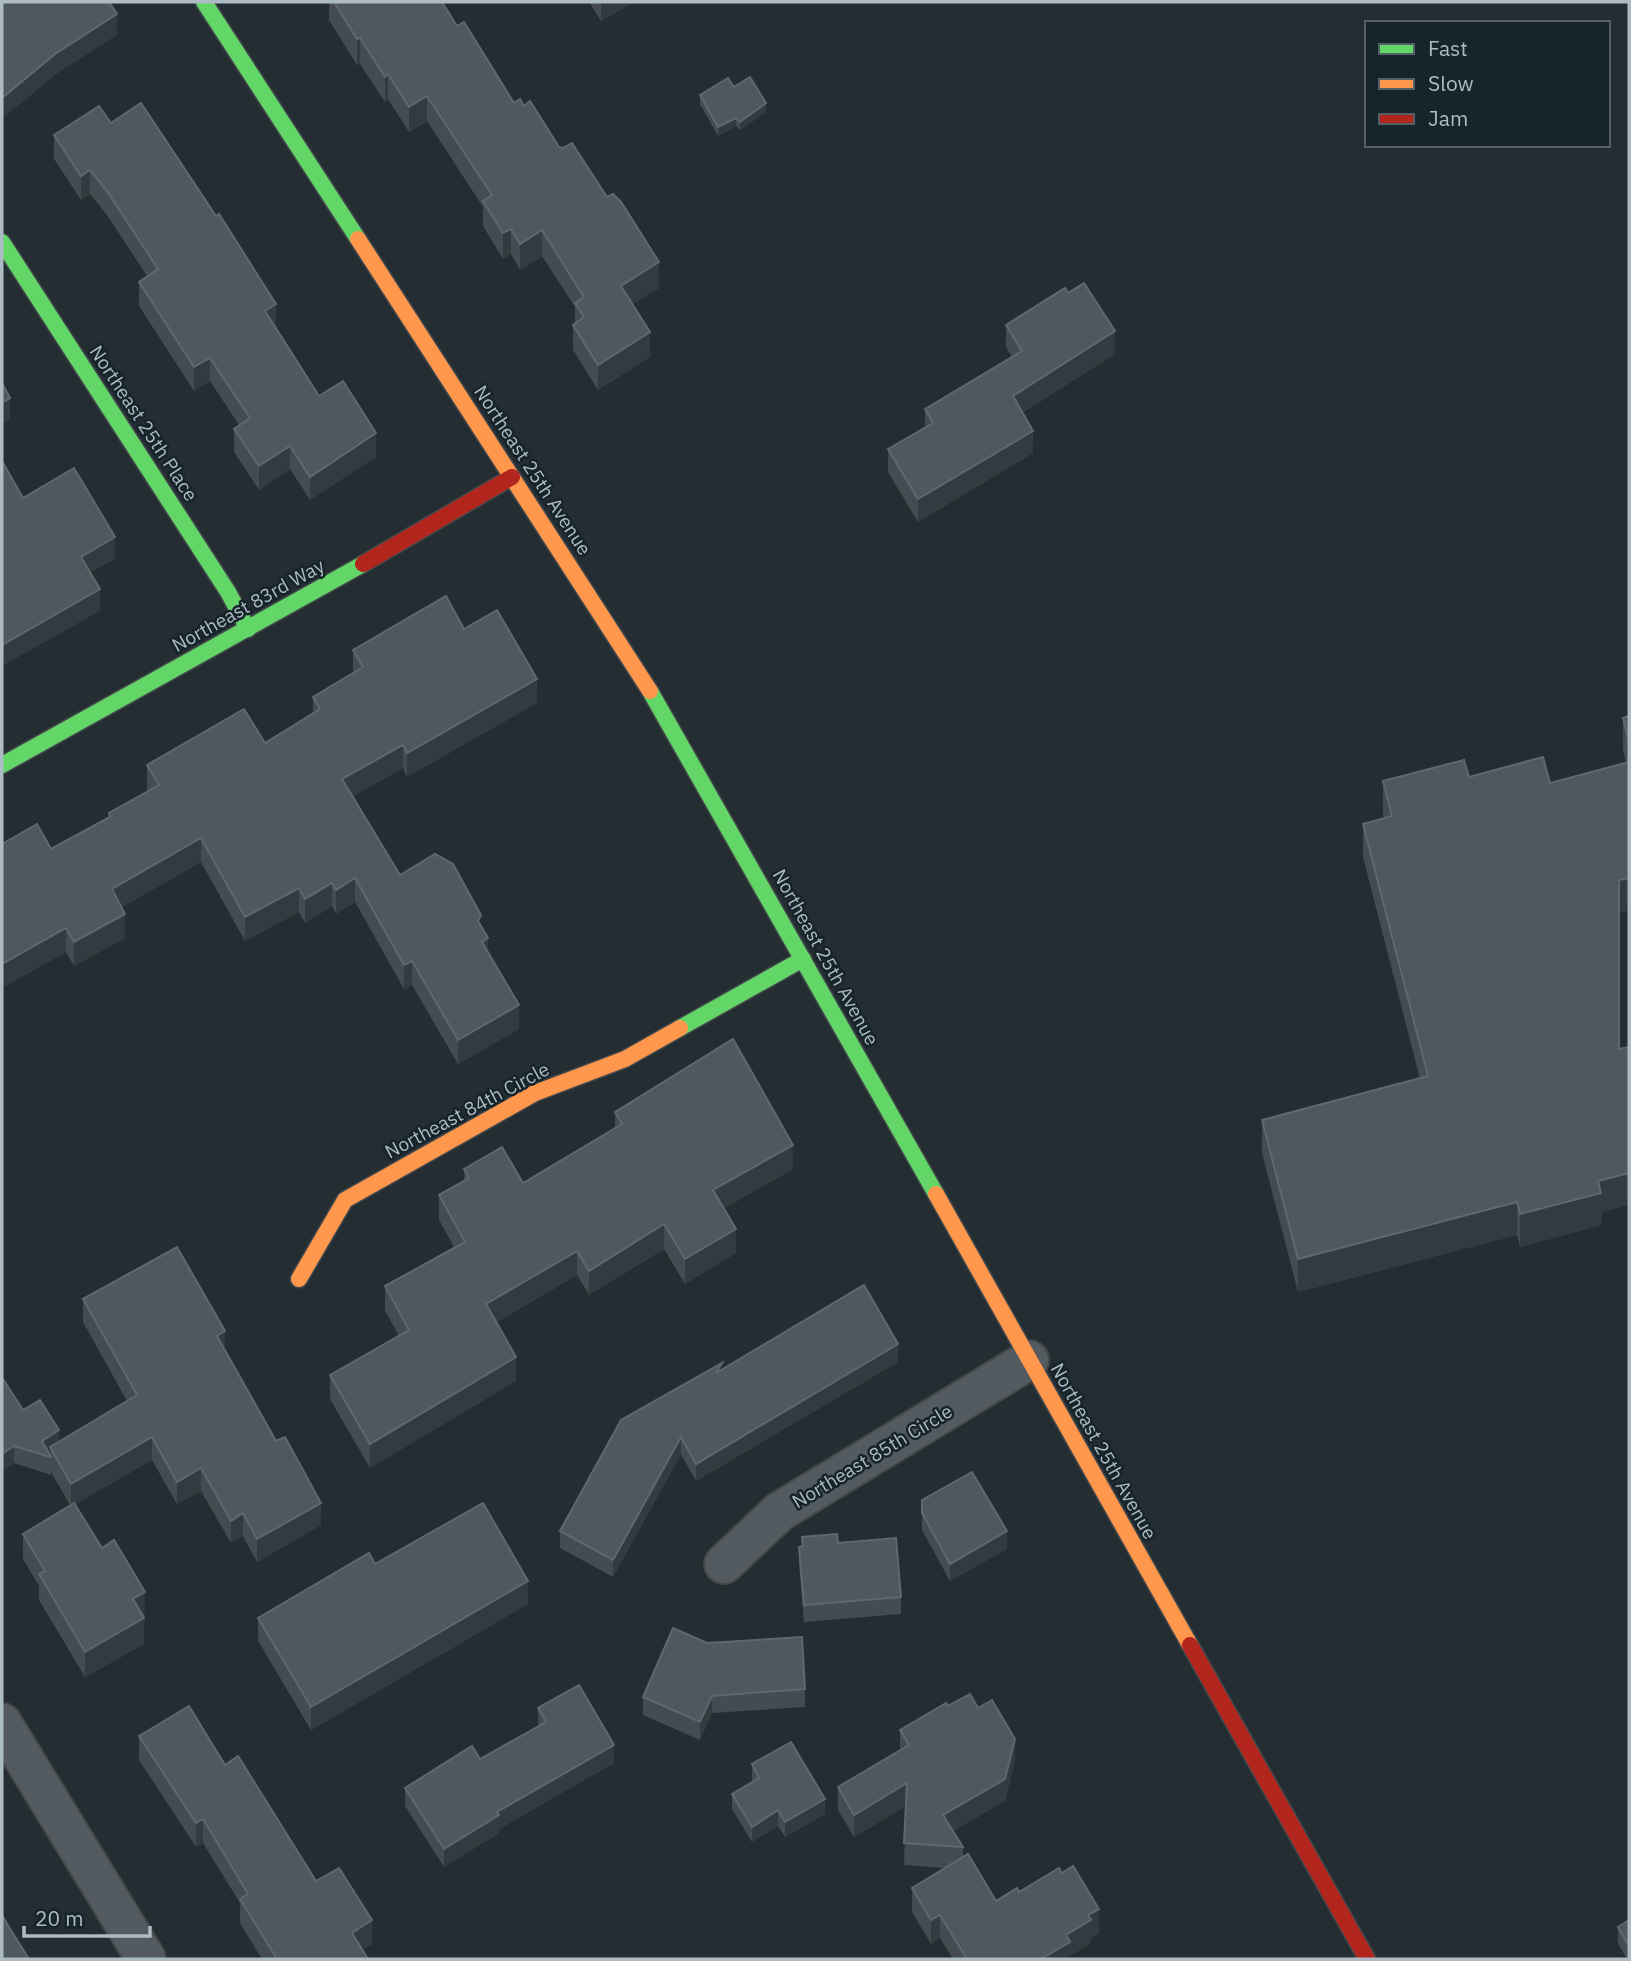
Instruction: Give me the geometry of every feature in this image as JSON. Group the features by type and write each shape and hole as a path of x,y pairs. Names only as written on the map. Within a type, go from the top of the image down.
{"street":[{"name":"Northeast 25th Avenue","path":"204,2 638,672 803,958 1367,1959"},
{"name":"Northeast 25th Place","path":"2,242 228,592 248,629"},
{"name":"Northeast 83rd Way","path":"2,765 248,629 512,477"},
{"name":"Northeast 84th Circle","path":"299,1279 345,1200 535,1093 625,1059 803,958"},
{"name":"Northeast 85th Circle","path":"724,1564 779,1512 1029,1360"},
{"path":"2,1723 146,1959"}],"building":[{"path":"2,2 109,2 117,14 55,54 2,98"},
{"path":"334,2 442,2 457,26 464,22 514,103 520,99 524,106 530,101 559,147 563,148 572,143 607,197 613,194 621,202 659,262 621,286 650,332 598,365 573,325 584,317 575,303 584,297 542,230 520,244 511,229 503,233 483,201 492,195 427,96 409,107 388,74 385,77 360,38 357,39"},
{"path":"750,77 766,103 740,122 736,118 718,127 700,95 728,78 734,87"},
{"path":"141,103 216,216 219,214 276,304 265,311 319,396 343,381 376,433 310,477 290,446 259,466 234,429 250,418 210,358 194,367 139,282 158,269 107,191 90,170 81,176 54,135 99,106 111,123"},
{"path":"1084,283 1115,331 1013,396 1033,431 918,499 888,449 933,423 925,409 1022,351 1006,325 1065,288 1068,293"},
{"path":"2,383 10,398 2,403"},
{"path":"2,461 23,498 74,468 115,537 81,557 100,589 2,645"},
{"path":"446,596 464,629 497,610 537,679 407,753 403,745 342,779 400,875 435,854 453,864 481,915 478,921 488,938 482,942 519,1005 458,1040 412,961 404,965 355,878 336,890 332,883 305,899 299,888 245,917 201,838 112,889 125,914 74,942 66,928 2,964 2,844 37,824 51,849 110,817 109,813 159,785 147,765 244,709 265,743 320,709 313,697 363,667 353,650"},
{"path":"1629,716 1629,741 1623,718"},
{"path":"1543,757 1550,783 1629,762 1629,878 1619,880 1619,1049 1629,1047 1629,1173 1598,1181 1601,1193 1520,1214 1517,1202 1298,1259 1262,1120 1428,1076 1363,824 1392,816 1383,781 1464,760 1469,777"},
{"path":"733,1039 793,1145 713,1190 736,1229 685,1259 664,1224 589,1271 577,1251 486,1304 516,1357 370,1444 330,1375 409,1330 385,1286 465,1242 439,1195 469,1178 464,1169 502,1147 523,1183 622,1124 615,1112"},
{"path":"177,1247 225,1331 217,1336 276,1441 285,1437 321,1503 257,1539 243,1513 231,1521 201,1468 177,1482 152,1437 71,1484 50,1447 137,1395 83,1299"},
{"path":"864,1285 898,1344 696,1464 681,1437 613,1560 560,1531 621,1420 722,1363 716,1373"},
{"path":"3,1379 23,1410 40,1400 59,1430 42,1441 51,1457 14,1446 2,1454"},
{"path":"972,1472 1007,1531 950,1564 922,1513 922,1500"},
{"path":"74,1503 102,1548 114,1540 145,1592 133,1599 144,1618 85,1652 39,1574 45,1571 23,1534"},
{"path":"483,1503 528,1581 311,1707 258,1618 369,1553 375,1564"},
{"path":"837,1534 838,1543 896,1538 901,1597 804,1605 799,1547 803,1546 802,1537"},
{"path":"673,1628 707,1643 802,1637 805,1689 712,1696 700,1722 643,1697"},
{"path":"579,1685 614,1745 497,1812 499,1815 444,1849 405,1788 472,1746 480,1759 546,1722 538,1708"},
{"path":"970,1694 978,1708 992,1700 1015,1739 1005,1779 943,1815 963,1847 904,1843 907,1783 854,1815 838,1787 909,1745 900,1730 946,1703 948,1706"},
{"path":"189,1706 225,1765 238,1756 316,1881 339,1868 372,1920 352,1933 368,1959 277,1959 240,1899 248,1894 203,1819 196,1823 139,1736"},
{"path":"791,1742 825,1799 785,1822 778,1810 752,1827 732,1794 759,1778 752,1764"},
{"path":"968,1854 996,1901 1017,1888 1019,1892 1059,1868 1062,1873 1073,1866 1099,1909 1088,1915 1091,1920 1066,1935 1070,1942 1041,1959 967,1959 940,1915 931,1920 912,1888"},
{"path":"2,1915 9,1927 29,1959 2,1959"},
{"path":"1629,1920 1629,1946 1618,1927"}],"traffic: fast":[{"path":"204,2 358,239"},
{"path":"2,242 228,592 248,629"},
{"path":"2,765 363,564"},
{"path":"650,691 936,1194"},
{"path":"680,1028 803,959"}],"traffic: slow":[{"path":"358,239 650,691"},
{"path":"299,1279 345,1200 535,1093 625,1059 680,1028"},
{"path":"936,1194 1190,1645"}],"traffic: jam":[{"path":"363,564 512,477"},
{"path":"1190,1645 1367,1959"}]}
